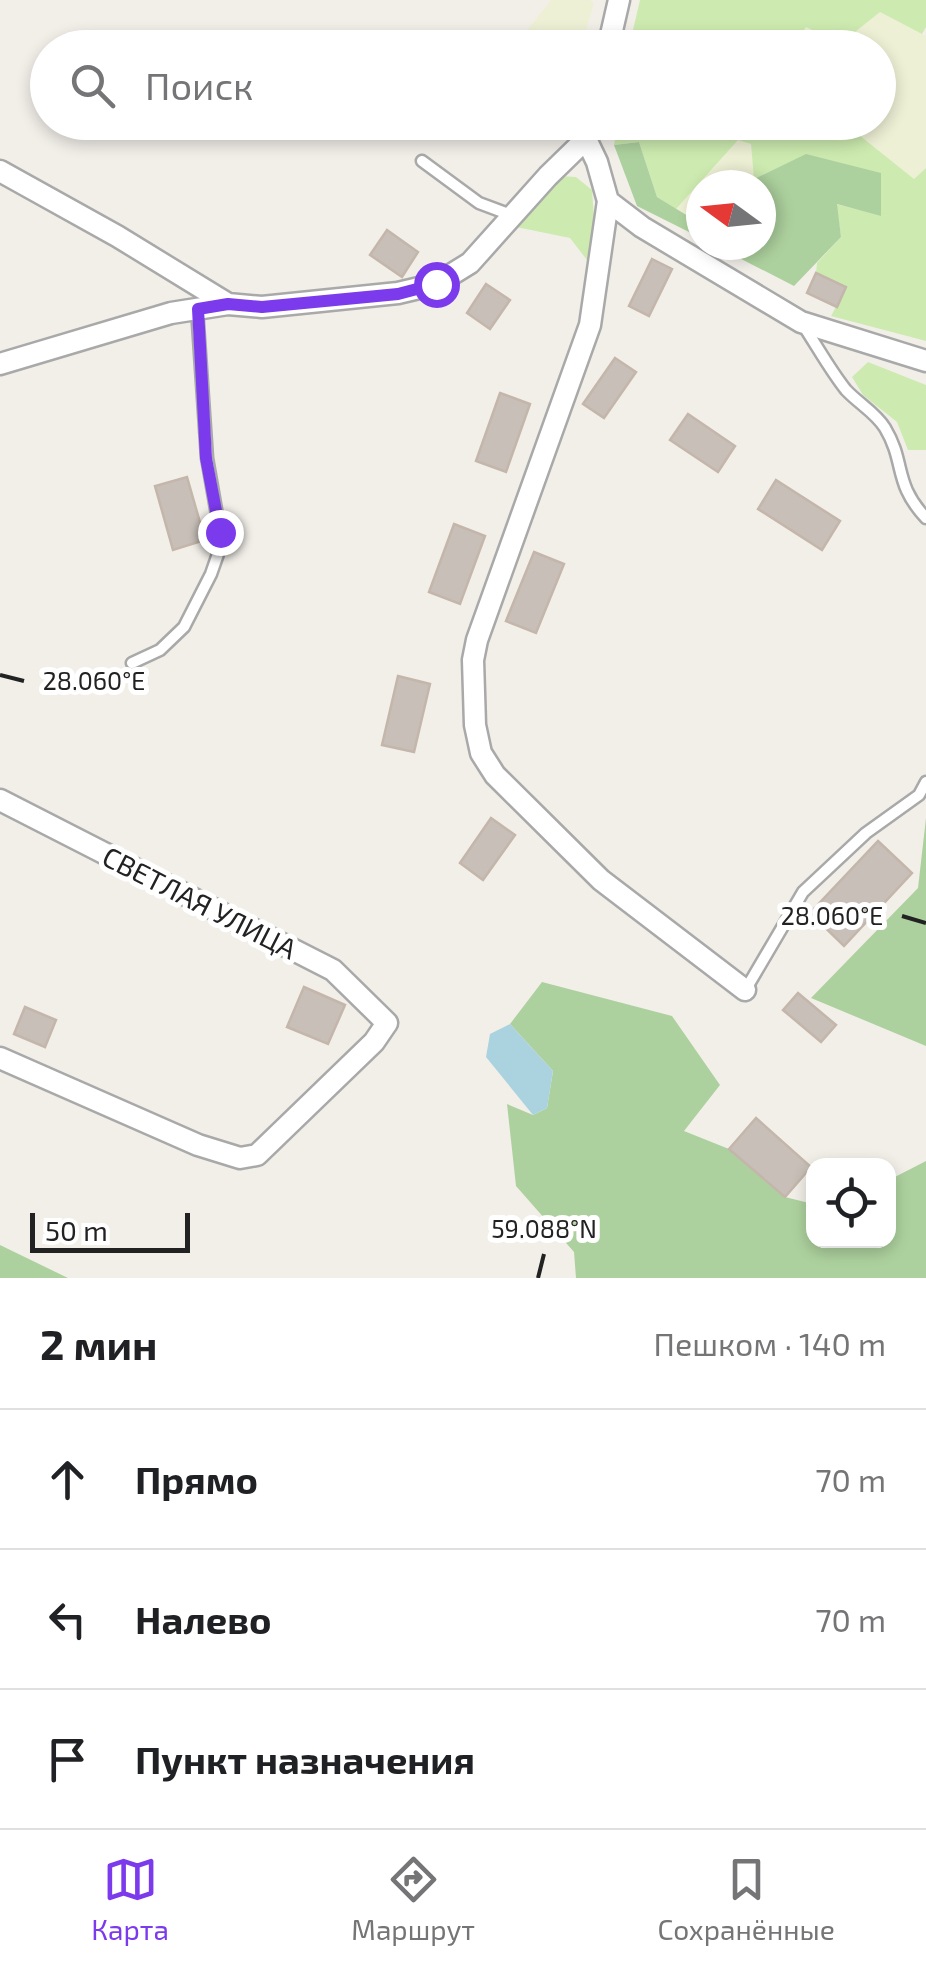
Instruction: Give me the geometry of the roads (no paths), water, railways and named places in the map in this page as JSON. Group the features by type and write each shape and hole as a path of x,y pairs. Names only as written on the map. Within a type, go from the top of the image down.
{"street":[{"path":"612,30 619,0"},
{"path":"0,364 171,313 228,304 262,307 398,294 436,284 470,263 580,140"},
{"path":"591,140 608,201 590,324 477,640 473,660 475,725 482,753 494,775 588,867 745,990"},
{"path":"0,171 228,304"},
{"path":"608,201 642,228 801,322 926,360"},
{"name":"СВЕТЛАЯ УЛИЦА","path":"0,800 333,970 387,1023 374,1042 257,1155 240,1158 198,1145 0,1058"}],"lane":[{"path":"422,162 479,203 511,216"},
{"path":"132,663 160,650 184,627 212,574 218,554 220,532 206,458 198,309"},
{"path":"801,322 846,390 884,425 896,452 901,482 911,502 926,518"},
{"path":"745,990 802,892 866,832 918,795 926,782"}],"water":[{"path":"510,1024 553,1071 547,1108 533,1115 486,1057 490,1034"}]}
